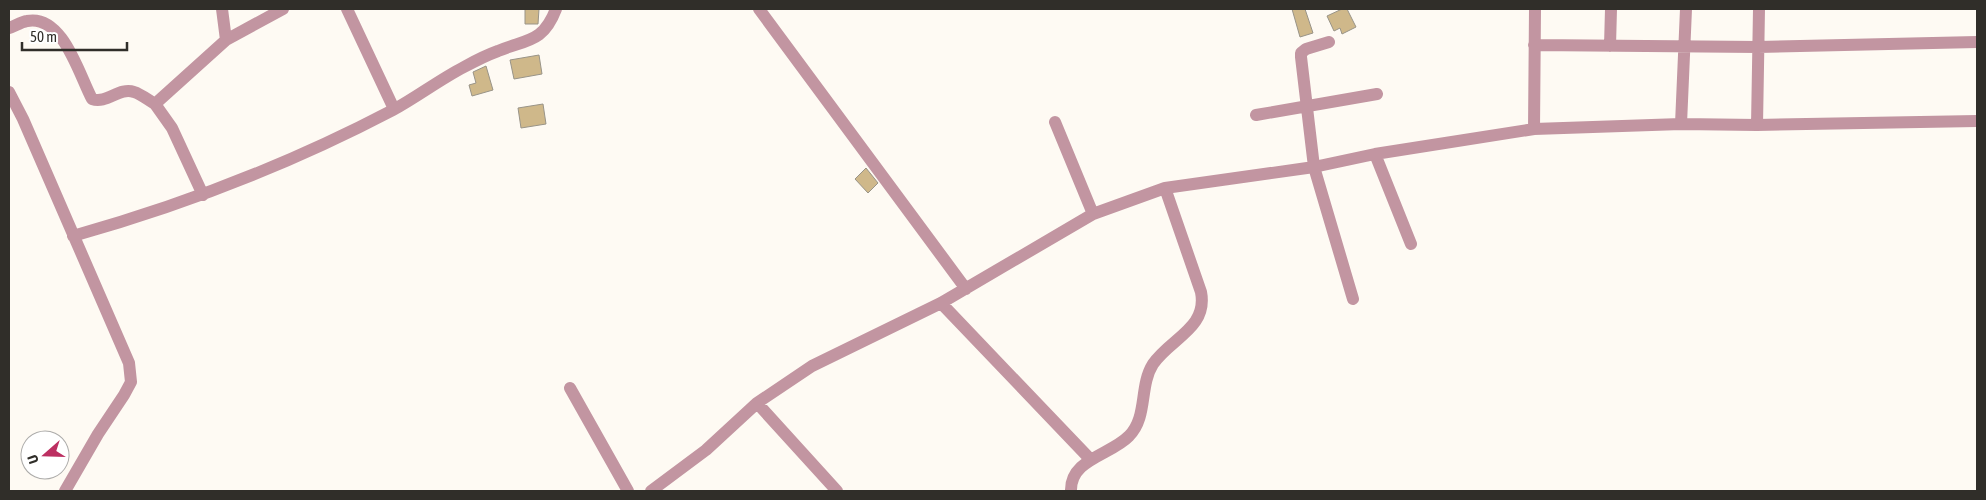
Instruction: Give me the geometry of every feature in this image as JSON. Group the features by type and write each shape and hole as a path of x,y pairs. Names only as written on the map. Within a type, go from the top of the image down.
{"street":[{"path":"222,9 226,40"},
{"path":"155,104 226,40 283,9"},
{"path":"347,9 394,109"},
{"path":"73,236 107,227 252,177 394,109 464,67 499,50 525,43 540,34 553,17 556,9"},
{"path":"759,9 966,289"},
{"path":"1534,129 1535,9"},
{"path":"1610,46 1611,9"},
{"path":"1681,124 1686,46 1686,9"},
{"path":"1757,125 1759,9"},
{"path":"9,28 28,21 42,23 55,29 63,38 92,99 102,100 128,91 134,91 155,104 172,128 203,195"},
{"path":"1329,42 1306,49 1301,53 1314,167 1353,299"},
{"path":"1534,45 1758,47 1977,42"},
{"path":"9,92 23,119 73,236 112,320 129,363 131,377 131,382 124,396 98,434 65,491"},
{"path":"1256,115 1378,94"},
{"path":"650,491 706,450 757,403 812,366 942,303 1093,214 1165,188 1314,167 1375,154 1534,129 1681,124 1757,125 1977,121"},
{"path":"1054,122 1093,214"},
{"path":"1375,154 1411,244"},
{"path":"1071,491 1073,478 1080,467 1116,447 1137,426 1144,387 1152,366 1160,355 1198,320 1203,310 1201,292 1165,188"},
{"path":"942,303 1091,460"},
{"path":"570,388 628,491"},
{"path":"757,403 837,491"}],"building":[{"path":"525,9 539,9 538,24 525,24"},
{"path":"1292,9 1305,9 1313,33 1300,37"},
{"path":"1342,9 1347,9 1356,27 1342,34 1340,28 1334,31 1327,16"},
{"path":"539,55 542,74 514,79 510,60"},
{"path":"486,66 493,90 472,96 469,85 476,83 473,72"},
{"path":"543,104 546,124 521,128 518,108"},
{"path":"866,168 878,183 868,193 855,179"}]}
